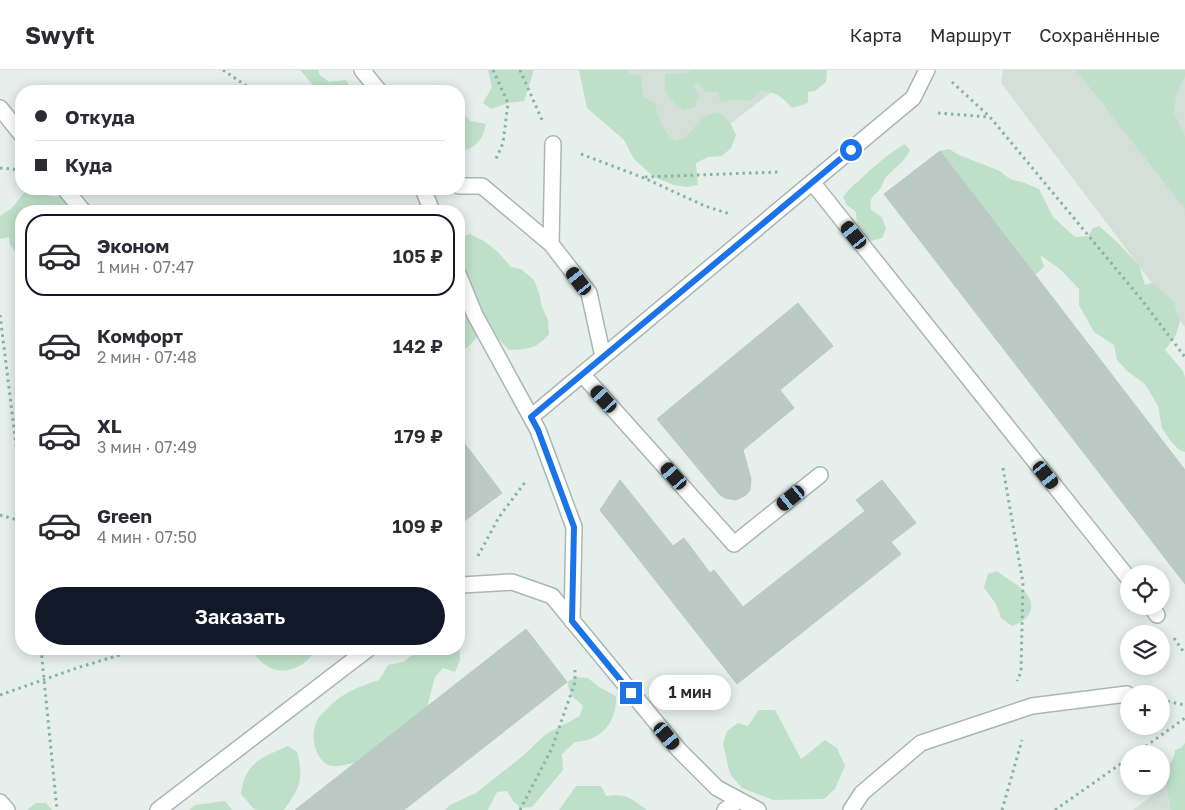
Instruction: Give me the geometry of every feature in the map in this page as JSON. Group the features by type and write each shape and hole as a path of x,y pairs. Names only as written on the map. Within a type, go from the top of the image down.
{"lane":[{"path":"362,70 374,85"},
{"path":"531,417 913,98 927,70"},
{"path":"0,108 15,127"},
{"path":"551,244 553,144"},
{"path":"812,182 1120,568"},
{"path":"465,186 482,186 551,244 589,293 603,357"},
{"path":"70,195 78,205"},
{"path":"465,291 475,315 538,430 574,527 572,621"},
{"path":"582,374 734,544 820,475"},
{"path":"465,585 512,582 552,596 679,750 717,788 758,810"},
{"path":"158,810 360,655"},
{"path":"851,810 862,792 921,743 1032,706 1120,695"},
{"path":"725,810 739,800"},
{"path":"0,802 7,810"}],"path":[{"path":"223,70 245,85"},
{"path":"482,186 503,143 508,103 493,70"},
{"path":"520,70 553,144 644,178 705,206 761,225"},
{"path":"946,77 990,117 1141,299 1185,357"},
{"path":"891,117 940,113 990,117"},
{"path":"0,168 15,169"},
{"path":"644,178 790,171 812,182"},
{"path":"0,315 15,436"},
{"path":"997,717 1021,672 1023,590 1002,465"},
{"path":"465,576 499,517 526,480"},
{"path":"0,515 15,519"},
{"path":"42,655 57,810"},
{"path":"0,695 120,655"},
{"path":"520,810 552,748 575,682 575,667"},
{"path":"1170,702 1185,705"},
{"path":"1002,810 1032,706"},
{"path":"1148,745 1185,718"},
{"path":"1055,810 1120,764"}],"shaded area":[{"path":"594,70 800,70 672,169"},
{"path":"1003,70 1185,70 1185,327 1001,83"},
{"path":"1185,771 1185,810 1133,810 1153,795 1170,795 1170,782"}],"green space":[{"path":"300,70 318,70 320,75 329,82 346,80 349,85 313,85"},
{"path":"488,70 534,70 524,101 508,103 491,109 483,103 492,87"},
{"path":"579,70 627,70 630,74 641,76 643,96 655,103 662,124 675,141 684,138 705,116 717,112 729,122 736,135 731,148 722,156 708,157 696,163 698,185 687,187 674,185 654,177 634,159 624,140 587,108"},
{"path":"690,70 827,70 826,82 815,91 808,92 808,103 792,108 779,96 761,90 750,101 734,100 721,103 718,92 706,92 698,83 694,86 699,95 695,107 683,110 665,91 666,74 688,73"},
{"path":"1076,70 1185,70 1185,76 1176,95 1174,112 1185,137 1185,209"},
{"path":"465,115 470,121 486,124 480,139 465,150"},
{"path":"905,144 910,150 908,154 887,176 871,200 871,210 882,217 886,229 882,238 871,241 861,232 856,212 847,205 843,197 851,187 876,165"},
{"path":"949,149 959,155 1000,171 1010,179 1039,189 1053,217 1075,237 1088,236 1093,228 1099,226 1139,265 1145,285 1152,283 1173,300 1180,321 1176,335 1165,350 1183,371 1185,377 1185,452 1179,450 1162,428 1158,406 1145,384 1127,371 1117,360 1114,345 1094,332 1079,305 1079,289 1060,269 1040,255 1044,267 1035,275 940,151"},
{"path":"22,195 63,197 66,205 15,205 15,251 10,245 9,237 0,239 0,216 12,208"},
{"path":"470,234 484,241 498,252 511,267 521,269 534,280 548,320 549,334 540,343 527,348 509,350 491,331 483,330 465,348 465,236"},
{"path":"997,571 1020,587 1031,601 1028,616 1012,626 1001,618 996,604 984,588 988,574"},
{"path":"255,655 312,655 301,665 286,671 272,669"},
{"path":"412,655 460,655 460,660 455,672 443,668 435,677 427,707 355,763 342,766 328,765 319,756 314,744 314,731 319,717 332,704 350,691 379,680 388,665 403,662"},
{"path":"576,677 588,678 599,687 616,696 614,714 606,729 600,734 584,741 575,742 562,754 563,770 532,807 521,808 513,801 507,791 497,792 488,810 445,810 450,805 476,793 524,755 546,734 580,716 583,706 571,695 567,682"},
{"path":"759,710 775,710 801,759 825,740 837,748 845,766 835,789 824,799 773,800 742,788 730,774 723,744 727,731 738,723 748,726"},
{"path":"1185,743 1185,810 1171,810 1168,795 1170,795 1170,764 1175,750 1181,748"},
{"path":"288,746 297,752 300,769 299,783 294,795 284,810 254,809 241,794 246,775 256,762"},
{"path":"576,786 601,786 606,796 619,795 628,797 647,810 559,810"},
{"path":"225,801 232,810 189,810 195,805"},
{"path":"36,803 46,803 52,810 27,810"}],"building":[{"path":"940,151 1185,470 1185,584 884,194"},
{"path":"798,303 833,346 780,390 794,408 743,450 751,479 750,490 746,495 736,500 725,498 720,495 657,419"},
{"path":"465,444 502,493 465,521"},
{"path":"620,480 673,546 684,538 710,573 714,570 743,607 865,511 856,500 882,480 916,523 891,542 901,554 737,684 600,510"},
{"path":"526,629 567,682 404,810 295,810"}],"route":[{"path":"631,693 572,621 574,527 538,430 531,417 851,150"}]}
